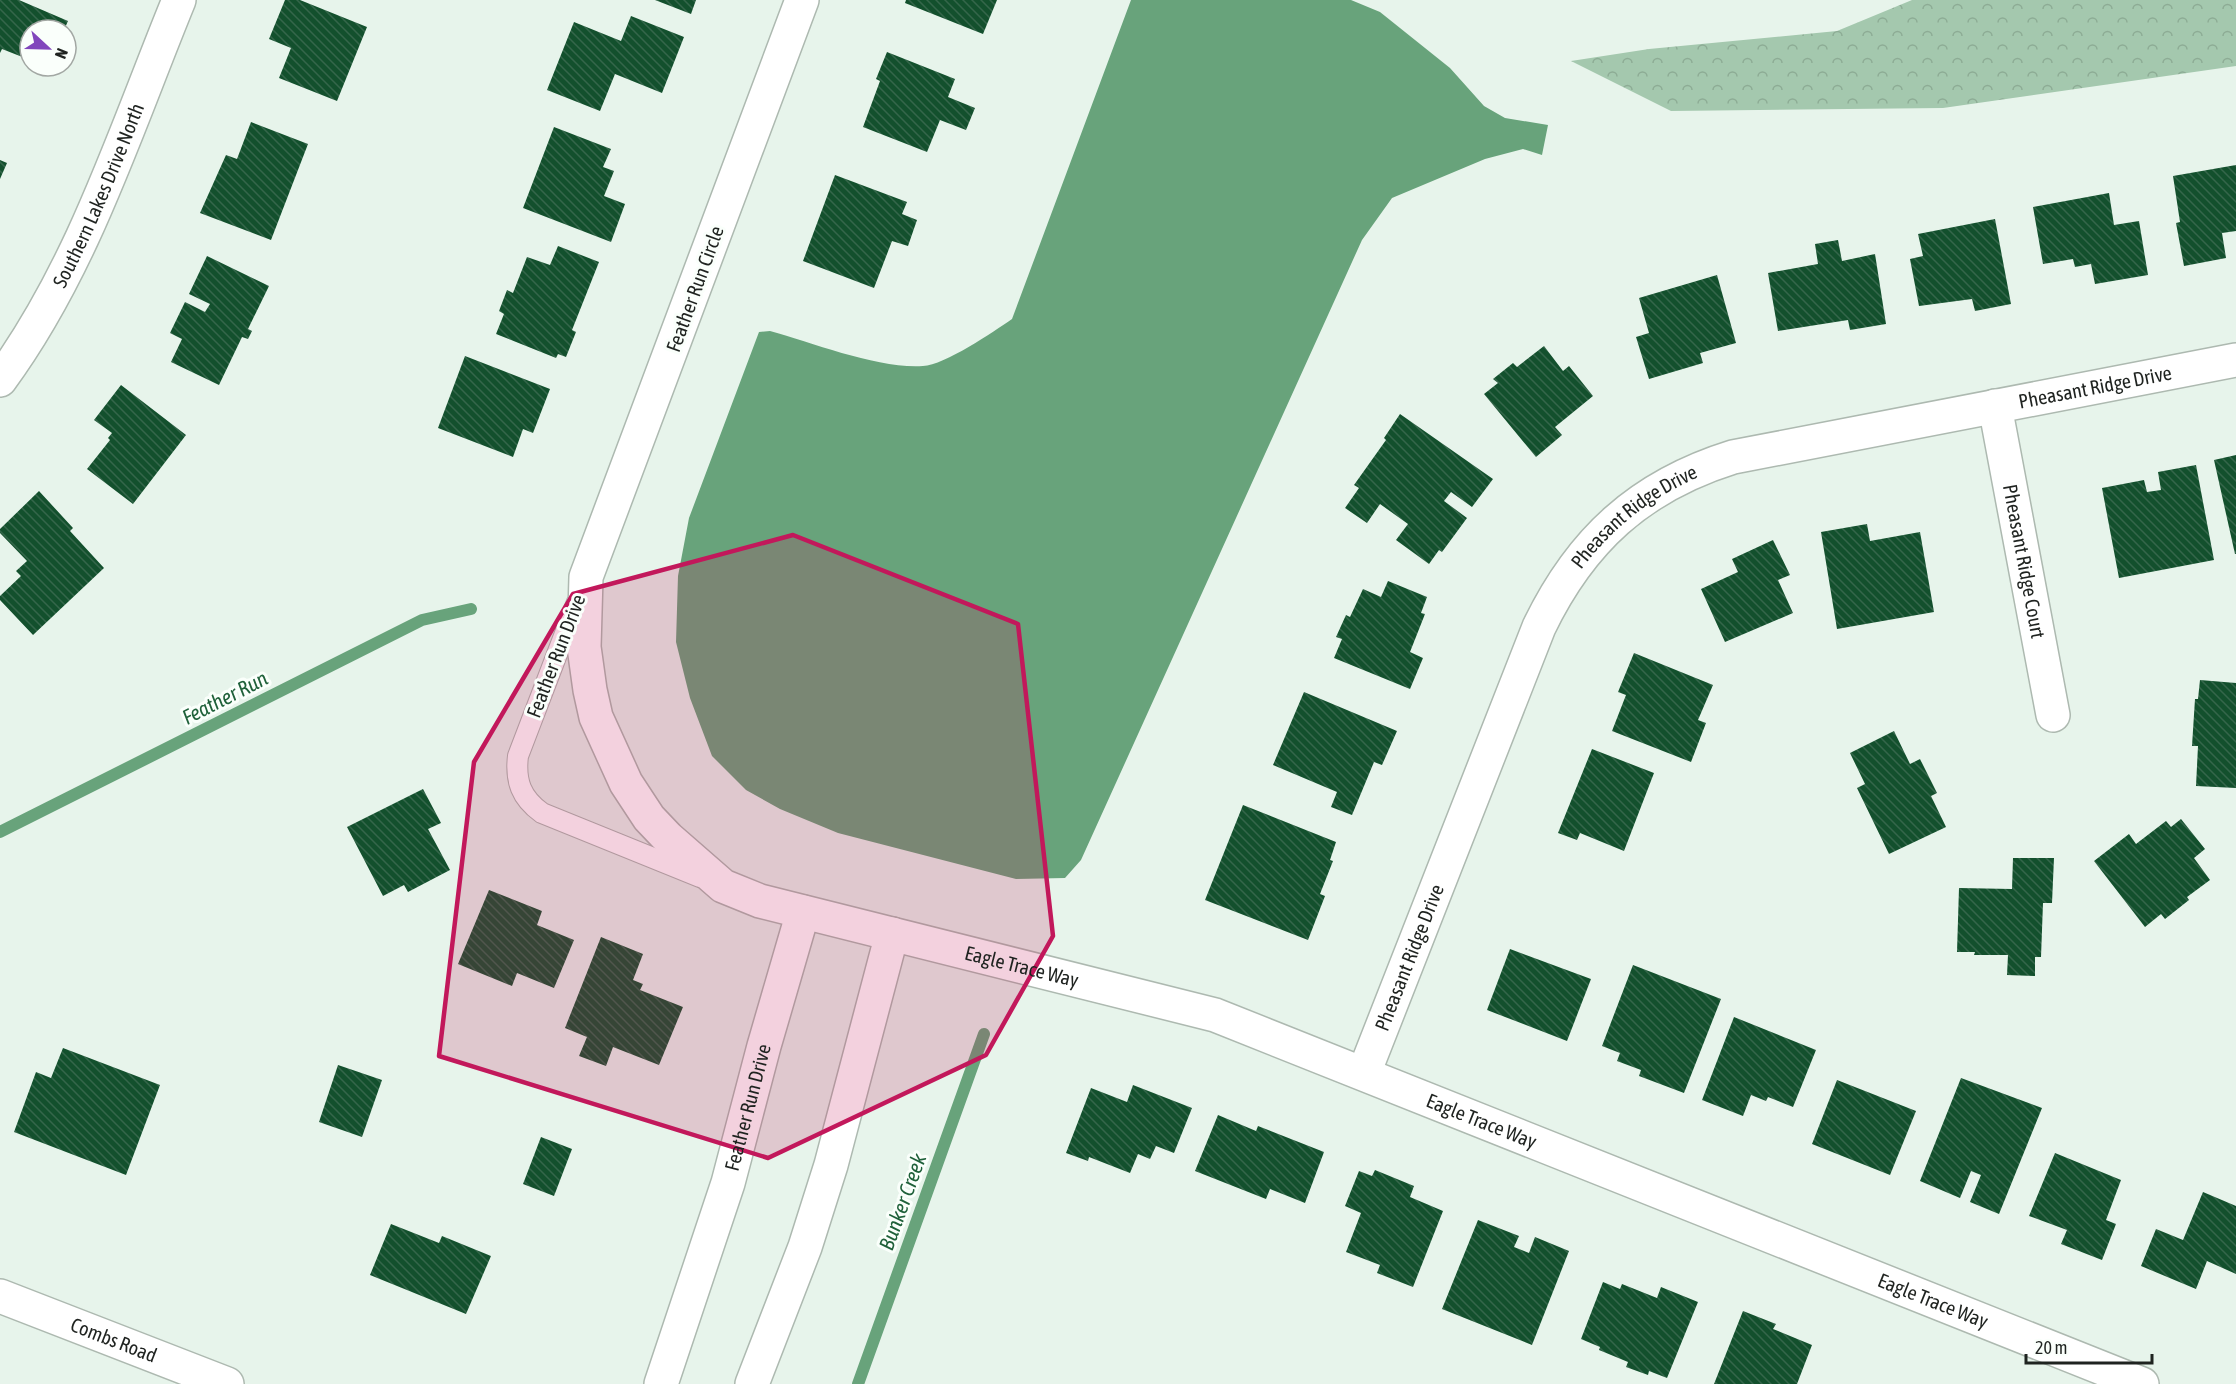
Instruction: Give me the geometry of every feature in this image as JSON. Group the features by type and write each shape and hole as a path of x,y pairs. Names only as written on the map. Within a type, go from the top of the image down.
{"street":[{"name":"Southern Lakes Drive North","path":"0,380 55,295 81,242 178,0"},
{"name":"Feather Run Circle","path":"586,577 802,0"},
{"name":"Pheasant Ridge Drive","path":"1364,1074 1539,627 1562,583 1598,536 1624,513 1667,483 1717,462 2236,360"},
{"name":"Pheasant Ridge Court","path":"1995,406 2053,715"},
{"name":"Feather Run Drive","path":"586,577 584,648 596,717 626,783 649,818 668,838 723,886 760,901 803,912 764,1046 728,1184 661,1384"},
{"name":"Eagle Trace Way","path":"803,912 1191,1008 1364,1074 2142,1384"},
{"path":"752,1384 806,1247 825,1186 892,934"},
{"name":"Combs Road","path":"0,1296 227,1384"}],"lane":[{"name":"Feather Run Drive","path":"586,577 518,756 516,778 525,799 542,813 723,886"}],"highlighted area":[{"path":"793,535 1018,624 1053,936 986,1055 768,1158 439,1056 474,762 573,594"}],"green space":[{"path":"1912,0 2236,0 2236,66 1943,108 1671,111 1571,61 1649,49 1837,31"}],"shaded area":[{"path":"1131,0 1351,0 1380,12 1450,68 1484,106 1505,118 1548,125 1542,155 1523,149 1485,159 1392,198 1362,240 1081,860 1065,878 1016,879 838,833 780,809 746,790 712,756 690,698 676,642 678,576 689,518 759,332 770,331 866,359 905,366 923,366 956,354 1012,319"}],"building":[{"path":"0,0 19,0 61,18 18,18 18,55 2,49 0,53"},
{"path":"285,0 300,0 367,27 337,101 279,78 291,48 269,39"},
{"path":"655,0 696,0 691,14"},
{"path":"906,0 997,0 983,34 905,3"},
{"path":"631,16 684,37 662,93 615,74 600,111 547,90 574,22 621,41"},
{"path":"887,52 955,79 948,97 975,108 966,130 940,120 927,152 863,127 880,81 876,79"},
{"path":"251,122 308,144 271,240 200,213 226,155 237,159"},
{"path":"554,127 611,149 603,167 614,171 604,196 625,204 611,242 523,208"},
{"path":"0,160 7,163 0,179"},
{"path":"2236,165 2236,231 2222,233 2226,258 2184,266 2176,223 2180,222 2173,176"},
{"path":"835,175 907,202 902,214 917,220 908,246 892,241 874,288 803,261"},
{"path":"2109,193 2114,225 2139,221 2148,275 2095,284 2091,264 2075,267 2073,259 2043,264 2033,207"},
{"path":"1995,219 2011,304 1975,311 1972,299 1919,306 1910,259 1923,256 1918,234"},
{"path":"1838,240 1842,261 1875,254 1886,324 1850,330 1848,320 1778,331 1768,273 1818,264 1815,244"},
{"path":"558,246 599,262 572,330 576,332 566,357 558,354 556,358 496,334 504,314 499,311 507,290 513,293 527,257 550,265"},
{"path":"207,256 269,286 248,329 252,331 248,339 242,337 219,385 171,362 182,339 170,333 185,302 205,312 210,304 189,294"},
{"path":"1717,275 1736,343 1700,353 1703,363 1649,379 1636,337 1649,333 1639,298"},
{"path":"1544,346 1563,371 1569,366 1593,396 1555,427 1562,435 1536,457 1484,394 1498,383 1493,379 1513,363 1517,367"},
{"path":"465,356 550,389 533,433 523,429 513,457 438,428"},
{"path":"121,385 186,435 133,504 87,469 110,440 108,438 112,433 94,420"},
{"path":"1400,414 1493,479 1472,507 1451,492 1444,501 1467,518 1442,552 1439,550 1429,564 1396,540 1408,524 1380,504 1367,523 1345,508 1359,488 1354,485 1386,440 1384,438"},
{"path":"2236,455 2236,554 2235,554 2214,460"},
{"path":"2196,465 2214,560 2119,578 2102,488 2144,480 2147,492 2161,490 2158,472"},
{"path":"39,491 73,528 70,531 104,568 33,635 0,600 0,596 21,576 16,571 27,561 0,533 0,529"},
{"path":"1867,524 1870,541 1920,532 1934,612 1837,629 1821,532"},
{"path":"1773,540 1790,575 1778,580 1793,613 1725,642 1701,589 1738,572 1732,559"},
{"path":"1388,581 1427,597 1421,613 1425,614 1410,652 1423,658 1410,689 1334,658 1342,639 1336,637 1346,615 1350,617 1363,589 1381,597"},
{"path":"1634,653 1713,685 1698,720 1706,723 1691,762 1612,731 1626,695 1618,692"},
{"path":"2200,680 2236,683 2236,788 2196,786 2198,746 2192,746 2195,699 2198,699"},
{"path":"1304,692 1397,731 1382,765 1374,762 1352,815 1331,807 1337,792 1273,765"},
{"path":"1894,731 1910,764 1920,759 1937,793 1931,796 1946,827 1889,854 1857,788 1865,784 1850,753"},
{"path":"1592,749 1654,773 1624,851 1580,833 1577,840 1558,833"},
{"path":"423,789 441,823 428,829 450,870 408,892 404,885 383,896 347,827"},
{"path":"1243,805 1336,842 1330,860 1333,861 1320,894 1325,896 1308,940 1205,900"},
{"path":"2181,819 2205,849 2194,858 2210,880 2187,897 2189,900 2165,919 2161,914 2145,927 2094,861 2129,834 2136,844 2166,821 2171,827"},
{"path":"2013,858 2054,858 2052,903 2043,903 2041,957 2035,957 2035,976 2007,975 2008,955 1974,955 1975,952 1957,952 1959,888 2012,889"},
{"path":"489,890 542,911 537,925 574,940 554,988 517,973 512,986 458,964"},
{"path":"601,937 643,954 633,980 643,984 640,990 683,1007 659,1065 613,1047 606,1066 579,1056 587,1037 565,1028"},
{"path":"1510,949 1591,979 1567,1041 1487,1010"},
{"path":"1633,965 1721,999 1684,1093 1639,1076 1641,1070 1617,1061 1620,1053 1602,1046"},
{"path":"1734,1017 1816,1050 1793,1107 1768,1097 1766,1101 1751,1095 1743,1116 1702,1100"},
{"path":"63,1048 160,1085 126,1175 14,1132 36,1072 51,1078"},
{"path":"338,1065 382,1080 362,1137 319,1122"},
{"path":"1961,1078 2042,1108 1999,1214 1970,1202 1981,1175 1971,1171 1960,1198 1920,1181"},
{"path":"1837,1080 1916,1111 1890,1175 1812,1144"},
{"path":"1133,1085 1192,1108 1174,1153 1156,1146 1150,1159 1138,1154 1130,1173 1089,1157 1088,1161 1066,1153 1091,1088 1127,1102"},
{"path":"1218,1115 1256,1131 1258,1126 1324,1152 1305,1203 1270,1189 1266,1199 1195,1171"},
{"path":"541,1137 572,1149 554,1196 523,1184"},
{"path":"2055,1153 2121,1180 2106,1220 2116,1224 2102,1260 2061,1244 2067,1230 2029,1216"},
{"path":"1375,1170 1414,1186 1410,1197 1443,1211 1413,1287 1377,1273 1380,1265 1346,1252 1361,1213 1345,1206 1359,1171 1372,1176"},
{"path":"2203,1192 2236,1206 2236,1274 2207,1261 2196,1289 2141,1266 2156,1229 2183,1240"},
{"path":"1478,1220 1519,1236 1514,1247 1529,1253 1535,1237 1569,1251 1532,1345 1442,1309"},
{"path":"391,1224 439,1243 442,1236 491,1256 466,1314 370,1275"},
{"path":"1603,1282 1620,1289 1622,1284 1657,1298 1661,1287 1698,1302 1667,1378 1649,1371 1648,1375 1626,1367 1628,1362 1599,1350 1600,1347 1581,1339"},
{"path":"1743,1311 1776,1324 1773,1329 1812,1345 1797,1384 1714,1384"}],"waterway":[{"name":"Feather Run","path":"0,832 422,620 471,609"},
{"name":"Bunker Creek","path":"858,1384 984,1034"}]}
